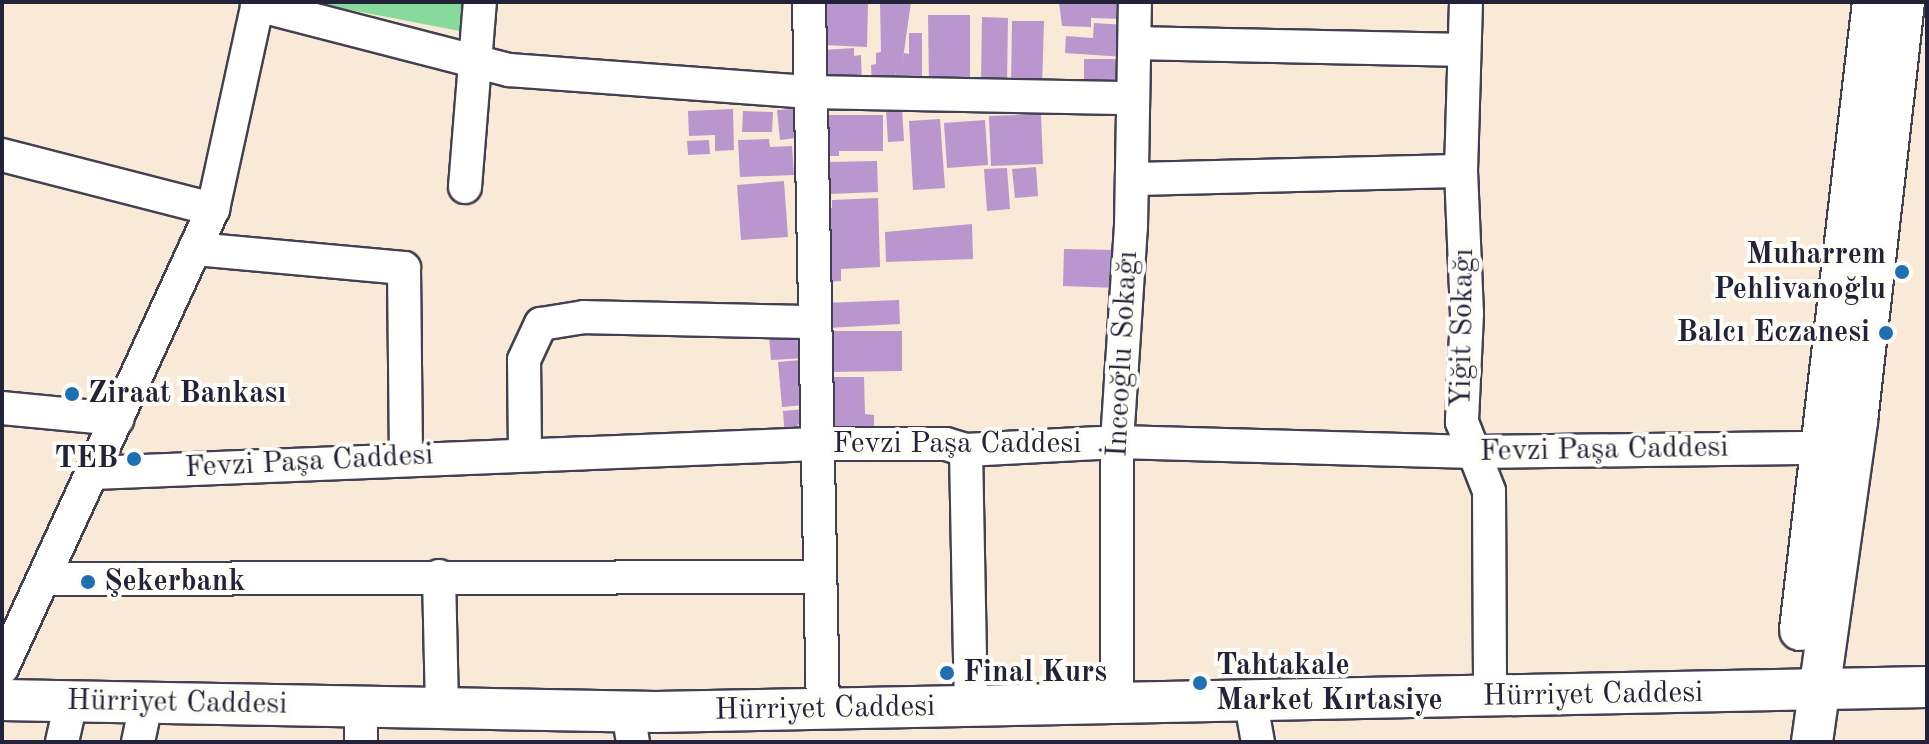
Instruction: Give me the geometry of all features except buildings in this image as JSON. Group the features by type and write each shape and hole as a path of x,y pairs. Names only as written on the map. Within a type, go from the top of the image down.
{"street":[{"path":"465,187 480,2"},
{"path":"809,2 812,322 823,709"},
{"name":"İnceoğlu Sokağı","path":"1117,706 1117,442 1132,179 1135,2"},
{"name":"Yiğit Sokağı","path":"1466,2 1461,171 1467,314 1462,422 1489,491 1490,697"},
{"path":"1812,742 1805,691 1821,448 1873,2"},
{"path":"1786,742 1805,691 1857,421 1904,2"},
{"path":"2,668 10,627 44,579 213,209 258,3 477,58 509,70 810,92 1133,98"},
{"path":"1135,43 1463,50"},
{"path":"2,155 213,209"},
{"path":"1132,179 1461,171"},
{"path":"195,249 404,268 406,457"},
{"path":"525,453 524,360 541,324 584,317 812,322"},
{"path":"2,408 117,419"},
{"name":"Fevzi Paşa Caddesi","path":"93,473 406,457 815,444 946,444 966,450 1117,442 1474,452 1821,448"},
{"path":"966,450 971,706"},
{"path":"439,576 442,708"},
{"path":"44,579 819,577"},
{"name":"Hürriyet Caddesi","path":"2,700 146,703 361,724 442,708 630,727 823,709 1117,706 1927,687"},
{"path":"62,742 71,702"},
{"path":"138,742 146,703"},
{"path":"1251,703 1258,742"}],"green space":[{"path":"309,2 462,2 460,31"}],"place":[{"name":"Muharrem Pehlivanoğlu","path":"1902,272"},
{"name":"Balcı Eczanesi","path":"1886,333"},
{"name":"Ziraat Bankası","path":"72,394"},
{"name":"TEB","path":"134,459"},
{"name":"Şekerbank","path":"88,582"},
{"name":"Final Kurs","path":"947,673"},
{"name":"Tahtakale Market Kırtasiye","path":"1200,683"}]}
